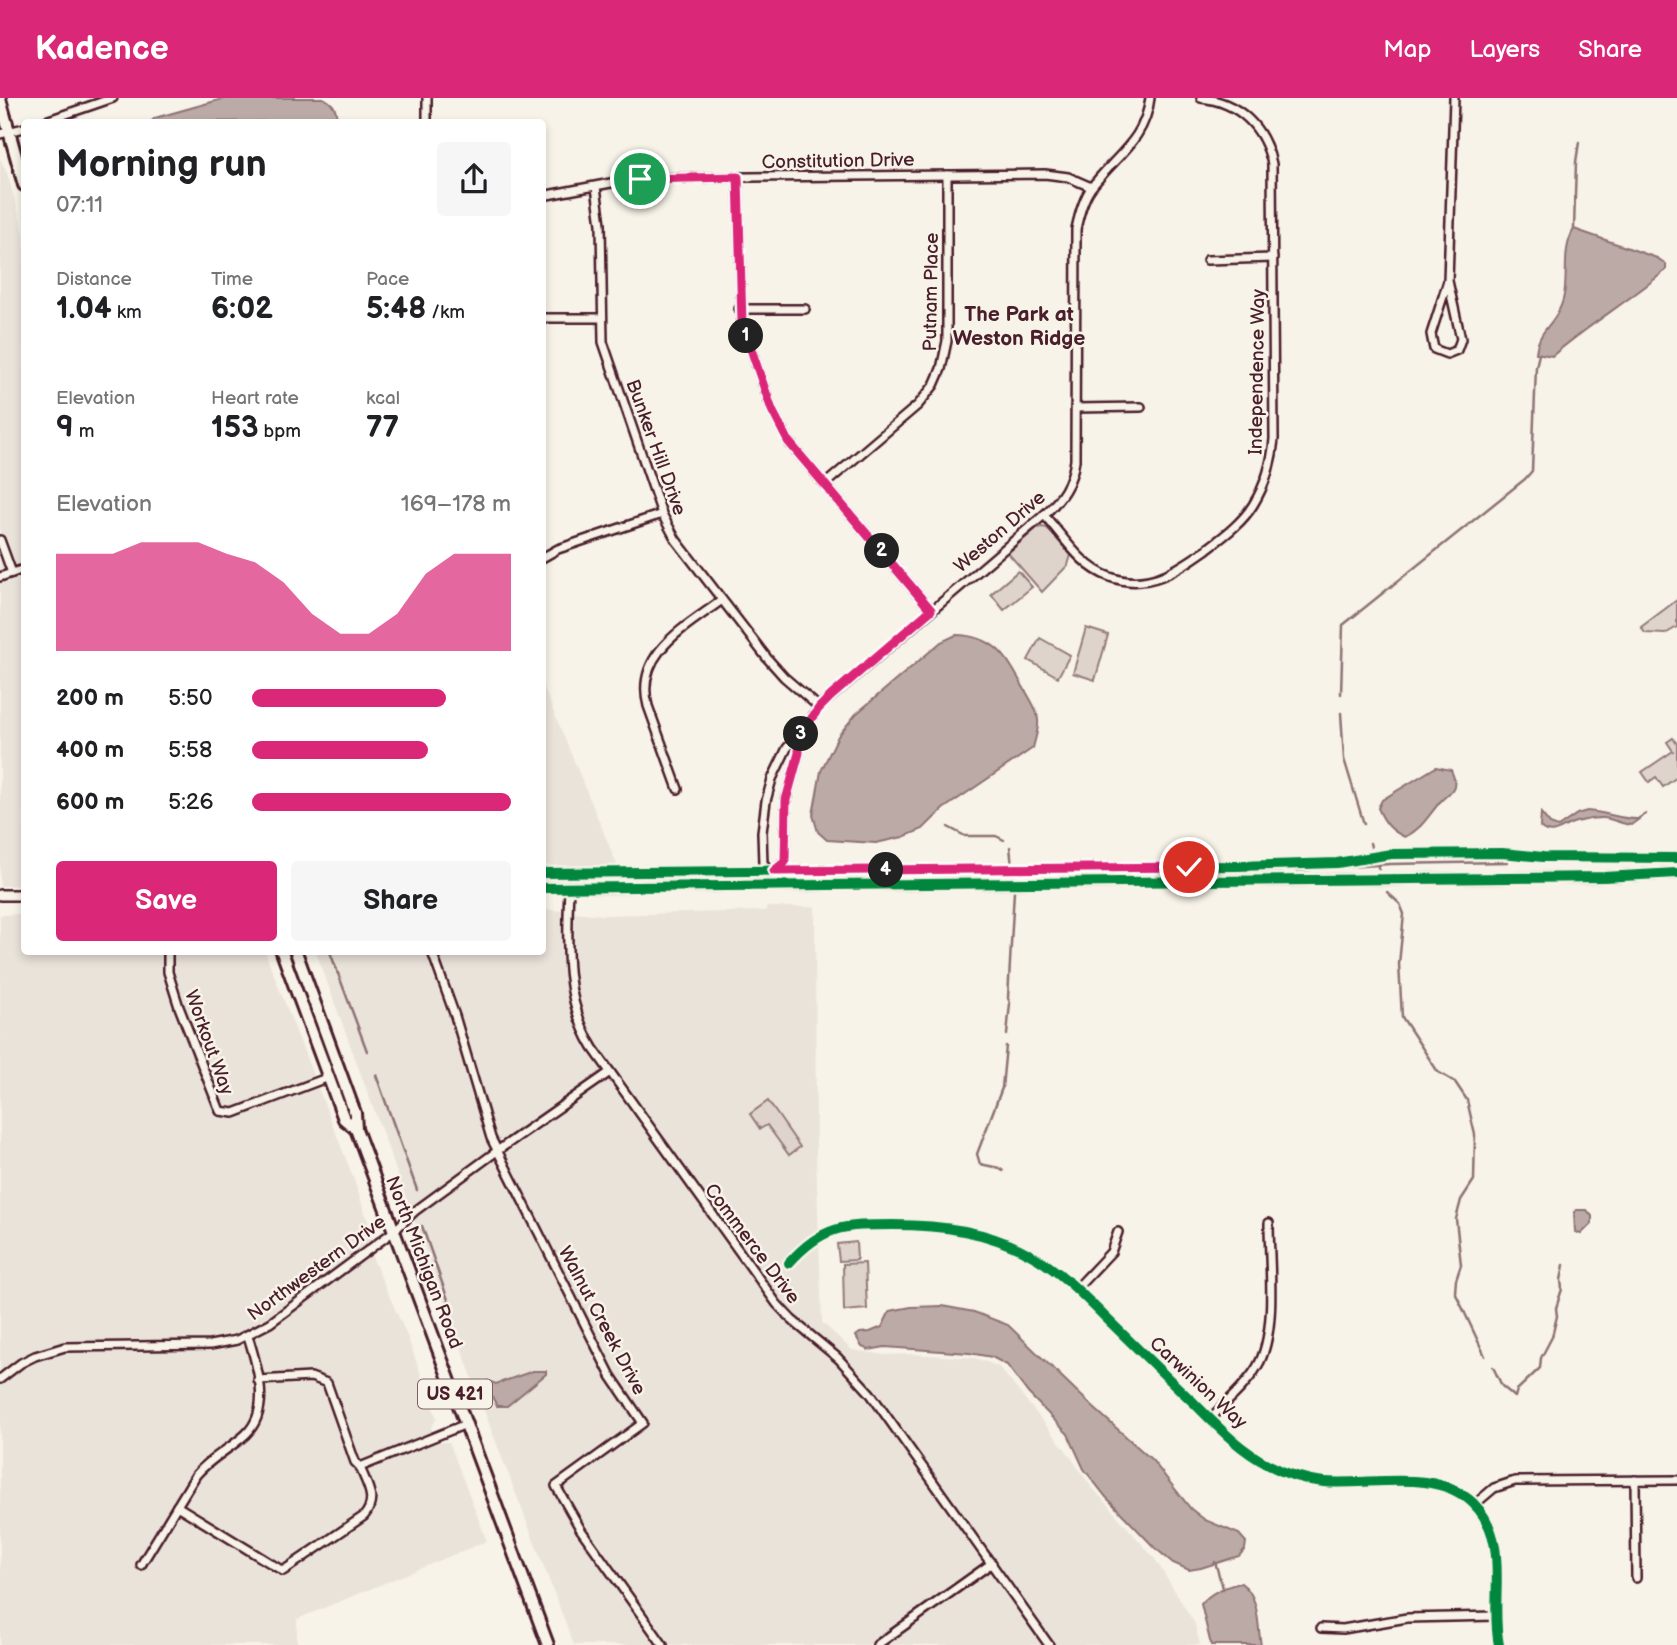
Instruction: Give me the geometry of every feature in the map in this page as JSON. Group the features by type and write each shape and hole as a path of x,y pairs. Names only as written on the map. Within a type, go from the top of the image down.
{"main road":[{"path":"0,99 5,133 21,177"},
{"name":"North Michigan Road","path":"283,955 344,1119 356,1129"},
{"name":"North Michigan Road","path":"297,955 355,1113 356,1129 549,1644"}],"street":[{"path":"52,119 113,98"},
{"path":"427,98 427,119"},
{"path":"1150,98 1160,98"},
{"name":"Weston Drive","path":"774,871 763,864 762,832 766,801 779,762 787,748 819,708 1044,515 1063,494 1072,476 1075,460 1075,235 1081,210 1091,187 1138,135 1145,123 1150,98"},
{"name":"Independence Way","path":"1044,515 1080,558 1094,569 1113,578 1139,582 1160,578 1179,569 1222,538 1242,519 1265,483 1273,448 1272,164 1263,136 1239,111 1221,102 1201,98"},
{"path":"1448,281 1430,338 1434,349 1447,354 1457,350 1461,339 1448,281 1454,98"},
{"name":"Putnam Place","path":"825,484 918,405 934,385 941,369 946,354 948,330 947,175"},
{"name":"Constitution Drive","path":"546,195 640,179 738,177 1054,175 1068,177 1091,187"},
{"path":"738,177 740,309 748,344 779,427 931,610"},
{"name":"Bunker Hill Drive","path":"596,187 601,224 602,318 606,351 662,514 676,540 775,668 819,708"},
{"path":"1207,260 1273,258"},
{"path":"740,309 805,309"},
{"path":"546,318 602,318"},
{"path":"1075,408 1141,407"},
{"path":"546,556 558,549 662,514"},
{"path":"0,540 12,573"},
{"path":"0,577 21,570"},
{"path":"678,789 648,706 645,693 646,674 664,644 722,600"},
{"name":"Weston Drive","path":"774,871 785,862 786,800 799,753 799,736"},
{"name":"Weston Drive","path":"774,871 775,886"},
{"path":"546,888 1604,877 1677,873"},
{"name":"Commerce Drive","path":"569,887 568,972 572,998 583,1030 610,1072 777,1304 862,1382 1049,1645"},
{"path":"0,895 21,895"},
{"name":"Workout Way","path":"168,955 168,972 179,1007 220,1111 234,1113 328,1077"},
{"name":"Walnut Creek Drive","path":"433,955 497,1151 611,1376 643,1423 556,1486 581,1530 663,1645"},
{"name":"Northwestern Drive","path":"0,1380 21,1363 65,1347 210,1345 248,1336 320,1287 394,1231 415,1211 599,1077 610,1072"},
{"path":"1210,1419 1249,1379 1267,1346 1270,1322 1269,1223"},
{"name":"Carwinion Way","path":"789,1263 814,1237 840,1228 867,1225 932,1226 969,1231 1008,1244 1039,1260 1076,1289 1210,1419 1249,1454 1270,1466 1296,1477 1332,1483 1428,1483 1453,1490 1474,1504"},
{"path":"1076,1289 1111,1252 1118,1232"},
{"path":"141,1565 196,1475 205,1464 245,1435 259,1420 261,1410 258,1380 248,1336"},
{"path":"177,1506 283,1571 364,1516 370,1509 373,1501 360,1467 355,1462 327,1383 311,1377 258,1380"},
{"path":"360,1467 466,1423"},
{"path":"1635,1480 1636,1578"},
{"path":"1499,1645 1495,1549 1489,1528 1474,1504 1494,1488 1515,1481 1677,1480"},
{"path":"877,1645 992,1563"},
{"path":"1321,1628 1343,1629 1418,1617 1496,1616"}],"shaded area":[{"path":"226,98 323,98 330,102 336,113 336,119 155,118"},
{"path":"0,159 7,173 21,222 21,885 0,886"},
{"path":"1574,229 1657,258 1666,264 1666,270 1552,356 1536,353 1539,340 1556,316 1563,300 1567,249"},
{"path":"1037,528 1047,528 1071,555 1068,565 1042,592 1008,553"},
{"path":"1018,571 1032,587 1004,610 991,594"},
{"path":"1677,600 1677,627 1665,634 1645,633 1641,627"},
{"path":"1086,628 1108,635 1095,680 1073,673"},
{"path":"956,635 970,636 991,644 1006,659 1037,712 1038,727 1033,748 943,809 923,829 876,843 827,840 818,832 813,815 821,771 838,736 856,714 941,642"},
{"path":"1040,638 1070,655 1058,677 1028,660"},
{"path":"546,693 618,867 546,868"},
{"path":"1673,738 1677,744 1677,777 1663,787 1656,777 1649,782 1642,772 1673,751 1667,742"},
{"path":"1436,767 1451,770 1455,784 1453,788 1416,830 1405,837 1400,835 1388,826 1380,813 1378,808 1382,800"},
{"path":"1587,811 1639,819 1631,825 1605,818 1593,819 1549,832 1540,827 1541,813 1550,824 1558,827 1577,814"},
{"path":"767,907 815,907 816,1156 822,1322 852,1350 886,1355 976,1358 999,1367 1065,1449 1090,1485 1155,1559 1195,1624 1200,1645 574,1645 488,1421 317,955 546,955 546,909 603,915 765,911"},
{"path":"21,914 21,955 266,955 353,1177 370,1228 372,1257 407,1336 437,1419 431,1427 437,1442 449,1442 487,1541 297,1619 297,1645 0,1645 0,915"},
{"path":"768,1101 800,1147 789,1155 767,1125 760,1129 750,1114"},
{"path":"1587,1210 1592,1216 1592,1223 1581,1234 1575,1232 1574,1212"},
{"path":"856,1242 857,1260 839,1261 837,1244"},
{"path":"865,1263 867,1309 844,1311 843,1264"},
{"path":"942,1306 974,1312 1008,1325 1152,1460 1191,1509 1205,1520 1239,1534 1246,1542 1245,1549 1239,1556 1201,1568 1189,1570 1173,1563 1106,1497 1084,1469 1068,1434 1028,1393 1007,1365 992,1357 969,1353 885,1347 869,1350 862,1347 856,1336 882,1327 890,1311"},
{"path":"533,1371 546,1371 546,1374 507,1406 497,1406 488,1389 488,1381 496,1384"},
{"path":"1241,1583 1252,1595 1255,1603 1261,1645 1211,1645 1201,1604 1219,1590"}],"waterway":[{"path":"1574,229 1579,142"},
{"path":"1341,694 1343,625 1532,471 1536,367 1539,354"},
{"path":"1341,713 1344,759 1364,824"},
{"path":"1639,818 1646,814"},
{"path":"948,827 965,836 996,836 1004,840"},
{"path":"1370,843 1371,847"},
{"path":"1010,847 1013,876"},
{"path":"1376,862 1379,869"},
{"path":"1296,871 1390,864 1507,862"},
{"path":"1250,871 1282,871"},
{"path":"1007,1035 1014,891"},
{"path":"1387,892 1400,904 1404,914 1399,964 1402,1017 1438,1072 1455,1082 1467,1100 1475,1135 1474,1180 1461,1200 1456,1219 1461,1265 1455,1292 1485,1356"},
{"path":"331,955 367,1051"},
{"path":"1003,1171 980,1164 977,1154 1002,1088 1006,1046"},
{"path":"376,1075 417,1190"},
{"path":"422,1226 453,1314"},
{"path":"1493,1367 1502,1386 1515,1397 1517,1390 1540,1368 1541,1358 1552,1337 1557,1316 1564,1265"},
{"path":"1215,1562 1223,1589"}],"cycle path":[{"path":"546,873 1236,866 1337,863 1391,854 1502,853 1543,857 1677,858"},
{"path":"546,888 1604,877 1677,873"},
{"path":"789,1263 801,1250 824,1234 848,1227 876,1225 929,1226 964,1231 998,1240 1031,1255 1070,1283 1219,1427 1258,1459 1289,1474 1317,1481 1402,1481 1440,1485 1458,1492 1473,1503 1485,1518 1496,1552 1499,1645"}],"district":[{"name":"The Park at Weston Ridge","path":"1019,326"}],"route":[{"path":"640,179 738,177 740,316 775,419 788,441 931,610 831,696 799,736 799,753 786,800 785,862 774,871 1189,867"}]}
